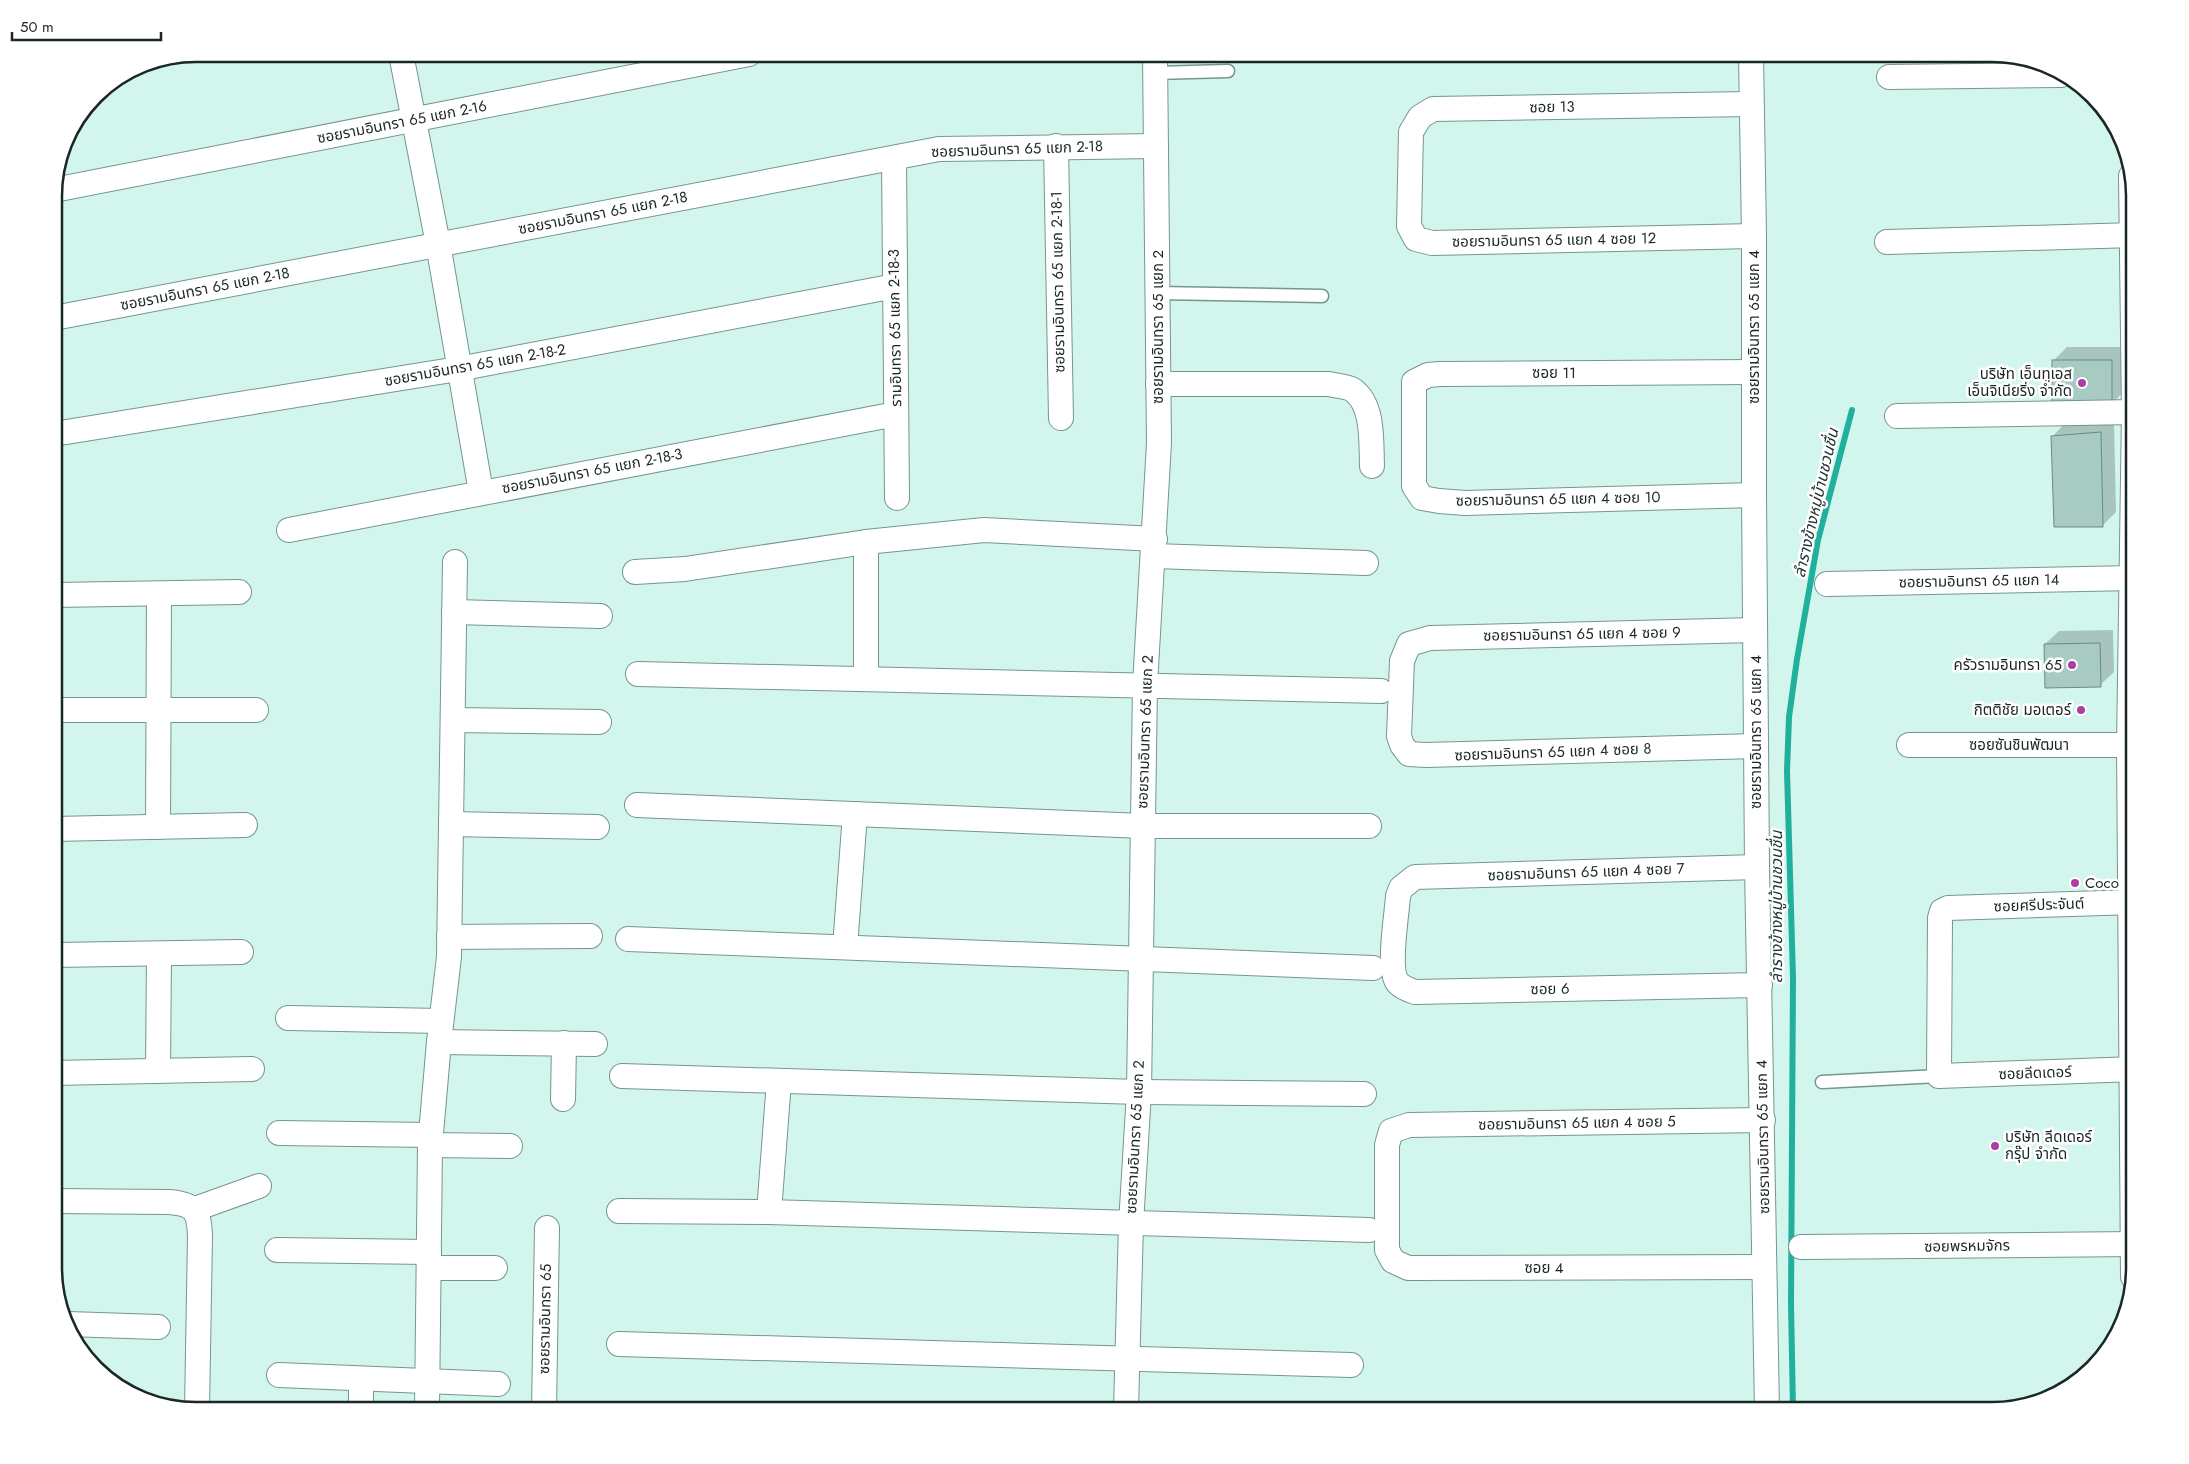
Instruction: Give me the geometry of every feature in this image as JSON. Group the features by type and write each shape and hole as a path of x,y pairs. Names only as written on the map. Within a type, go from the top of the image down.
{"street":[{"path":"403,62 438,244 458,369 481,492"},
{"name":"ซอยรามอินทรา 65 แยก 2-16","path":"63,188 708,62"},
{"name":"ซอยรามอินทรา 65 แยก 4","path":"1751,62 1754,236 1757,868 1767,1402"},
{"name":"ซอยรามอินทรา 65 แยก 2","path":"1126,1402 1131,1224 1139,1092 1145,685 1159,443 1155,63"},
{"path":"1889,77 2050,75"},
{"name":"ซอย 13","path":"1410,180 1411,132 1420,117 1434,110 1751,104"},
{"name":"ซอยรามอินทรา 65 แยก 2-18-1","path":"1056,146 1060,418"},
{"name":"ซอยรามอินทรา 65 แยก 2-18","path":"63,316 939,149 1156,146"},
{"name":"รามอินทรา 65 แยก 2-18-3","path":"894,159 897,498"},
{"name":"ซอยรามอินทรา 65 แยก 4 ซอย 12","path":"1410,180 1409,226 1416,239 1432,243 1754,236"},
{"path":"1887,242 2126,235"},
{"name":"ซอยรามอินทรา 65 แยก 2-18-2","path":"63,433 458,369 895,286"},
{"name":"ซอย 11","path":"1413,441 1414,382 1428,375 1754,372"},
{"path":"1158,384 1329,384 1352,389 1362,400 1370,424 1372,466"},
{"path":"1897,416 2126,412"},
{"name":"ซอยรามอินทรา 65 แยก 2-18-3","path":"289,530 896,414"},
{"name":"ซอยรามอินทรา 65 แยก 4 ซอย 10","path":"1413,441 1414,486 1422,498 1439,501 1465,503 1754,495"},
{"path":"635,572 686,569 866,542 984,530 1154,547 1366,564"},
{"path":"866,542 866,679"},
{"path":"427,1402 430,1140 449,957 455,562"},
{"name":"ซอยรามอินทรา 65 แยก 14","path":"1827,584 2126,578"},
{"path":"63,595 239,592"},
{"path":"158,827 159,594"},
{"path":"454,612 600,616"},
{"name":"ซอยรามอินทรา 65 แยก 4 ซอย 9","path":"1391,694 1409,644 1430,638 1756,630"},
{"path":"638,674 1145,685 1391,694"},
{"name":"ซอยรามอินทรา 65 แยก 4 ซอย 8","path":"1391,694 1399,736 1402,745 1410,754 1426,756 1756,746"},
{"path":"63,710 256,710"},
{"path":"453,720 599,722"},
{"name":"ซอยซันชินพัฒนา","path":"1909,745 2126,745"},
{"path":"638,805 1142,826 1369,826"},
{"path":"845,947 855,814"},
{"path":"451,824 596,827"},
{"path":"63,829 245,825"},
{"name":"ซอยรามอินทรา 65 แยก 4 ซอย 7","path":"1415,877 1757,868"},
{"name":"ซอย 6","path":"1415,877 1401,888 1398,896 1393,970 1398,982 1407,990 1416,992 1760,985"},
{"name":"ซอยศรีประจันต์","path":"1939,1076 1940,918 1942,911 1948,908 2126,902"},
{"path":"449,937 590,936"},
{"path":"628,939 1373,968"},
{"path":"63,955 241,952"},
{"path":"158,1071 159,954"},
{"path":"288,1018 564,1043 595,1044"},
{"path":"563,1099 564,1043"},
{"path":"63,1073 252,1069"},
{"name":"ซอยลีดเดอร์","path":"1939,1076 2126,1069"},
{"path":"622,1076 1139,1092 1364,1094"},
{"path":"769,1212 779,1081"},
{"name":"ซอยรามอินทรา 65 แยก 4 ซอย 5","path":"1391,1131 1409,1125 1763,1120"},
{"name":"ซอย 4","path":"1391,1131 1387,1145 1387,1250 1393,1261 1408,1268 1764,1267"},
{"path":"279,1133 510,1146"},
{"path":"195,1209 259,1186"},
{"path":"63,1202 169,1202 185,1203 195,1209 199,1220 200,1236 197,1402"},
{"path":"620,1211 769,1212 1369,1230"},
{"name":"ซอยรามอินทรา 65","path":"544,1402 547,1228"},
{"name":"ซอยพรหมจักร","path":"1801,1247 2126,1244"},
{"path":"277,1250 429,1260 495,1268"},
{"path":"75,1324 158,1327"},
{"path":"619,1344 1351,1365"},
{"path":"279,1376 498,1384"},
{"path":"361,1379 361,1402"}],"lane":[{"path":"1155,63 1228,71"},
{"path":"1158,293 1322,296"},
{"path":"1822,1082 1939,1076"}],"building":[{"name":"บริษัท เอ็นทูเอส เอ็นจิเนียริ่ง จำกัด","path":"2052,360 2112,360 2112,405 2052,405"},
{"path":"2101,432 2103,527 2054,527 2051,436"},
{"name":"ครัวรามอินทรา 65","path":"2100,643 2101,687 2045,688 2044,644"}],"waterway":[{"name":"ลำรางข้างหมู่บ้านชวนชื่น","path":"1793,1402 1791,1304 1793,978 1787,771 1789,717 1818,540 1852,410"}],"place":[{"name":"บริษัท เอ็นทูเอส เอ็นจิเนียริ่ง จำกัด","path":"2082,383"},
{"name":"ครัวรามอินทรา 65","path":"2072,665"},
{"name":"กิตติชัย มอเตอร์","path":"2081,710"},
{"name":"Coco","path":"2075,883"},
{"name":"บริษัท ลีดเดอร์ กรุ๊ป จำกัด","path":"1995,1146"}]}
